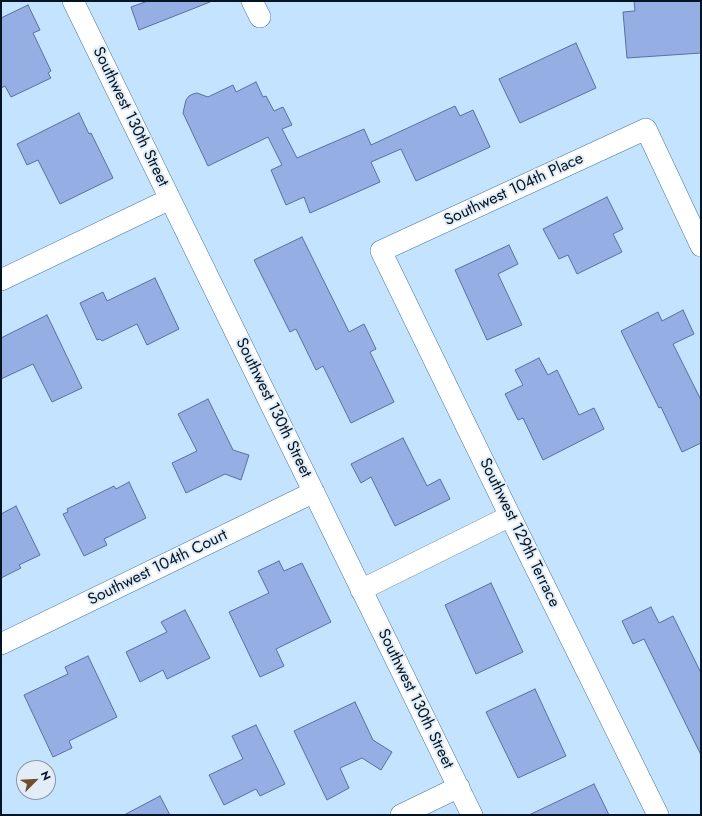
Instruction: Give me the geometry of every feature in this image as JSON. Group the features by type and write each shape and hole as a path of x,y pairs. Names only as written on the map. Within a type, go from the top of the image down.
{"street":[{"name":"Southwest 130th Street","path":"73,1 472,815"},
{"name":"Southwest 104th Place","path":"381,251 646,129 701,246"},
{"path":"1,280 170,199"},
{"name":"Southwest 129th Terrace","path":"381,251 658,815"},
{"name":"Southwest 104th Court","path":"1,644 314,492"},
{"path":"361,590 510,516"},
{"path":"401,815 458,787"}],"building":[{"path":"148,1 210,2 139,30 131,7"},
{"path":"634,1 701,1 701,53 627,58 623,12 635,11"},
{"path":"28,5 40,30 33,33 51,71 48,73 51,78 11,97 5,86 1,88 1,18"},
{"path":"576,43 596,88 520,123 499,79"},
{"path":"256,82 263,97 266,96 274,111 283,107 292,125 282,129 297,158 364,129 371,145 455,106 460,116 473,110 490,147 416,181 401,149 371,162 380,182 310,213 304,197 286,205 271,170 282,165 268,137 208,166 183,113 186,100 193,94 197,93 208,97 233,85 236,92"},
{"path":"79,113 89,134 91,133 113,178 60,204 38,160 27,165 17,144"},
{"path":"607,197 623,229 613,234 622,252 577,274 568,255 559,259 543,229"},
{"path":"302,237 349,332 364,324 376,349 370,352 394,402 351,423 323,366 316,370 296,329 290,332 254,260"},
{"path":"509,245 518,264 498,274 522,325 487,340 455,270"},
{"path":"155,278 179,329 147,345 137,324 102,341 100,339 97,340 80,303 103,292 107,301"},
{"path":"683,310 694,334 673,344 701,400 701,443 682,452 661,407 659,408 621,331 658,312 662,321"},
{"path":"47,315 82,388 52,402 33,364 1,379 1,338"},
{"path":"539,358 548,375 557,370 579,415 594,408 604,429 543,460 523,418 518,420 505,394 523,385 515,370"},
{"path":"208,399 233,450 249,455 241,480 225,474 186,493 172,463 197,451 178,414"},
{"path":"403,438 427,486 440,479 450,499 395,526 371,477 361,483 351,464"},
{"path":"129,482 146,518 104,539 107,545 84,556 63,514 68,512 67,509 114,486 116,489"},
{"path":"16,506 40,555 19,565 21,568 1,578 1,514"},
{"path":"279,561 284,571 302,563 331,622 276,649 284,666 260,677 229,612 269,593 258,571"},
{"path":"491,583 523,652 476,674 445,605"},
{"path":"651,607 659,623 673,616 701,673 701,755 644,639 633,644 622,621"},
{"path":"185,610 210,658 167,679 163,670 140,682 126,652 167,632 161,622"},
{"path":"88,656 117,717 69,741 72,748 53,757 24,695 68,674 65,667"},
{"path":"535,689 566,756 518,778 486,712"},
{"path":"355,702 373,740 392,752 381,770 362,758 340,768 349,788 327,800 294,731"},
{"path":"256,725 285,784 260,796 256,789 224,805 209,775 243,759 232,736"},
{"path":"594,784 609,815 529,815"},
{"path":"160,796 170,815 124,815"}]}
